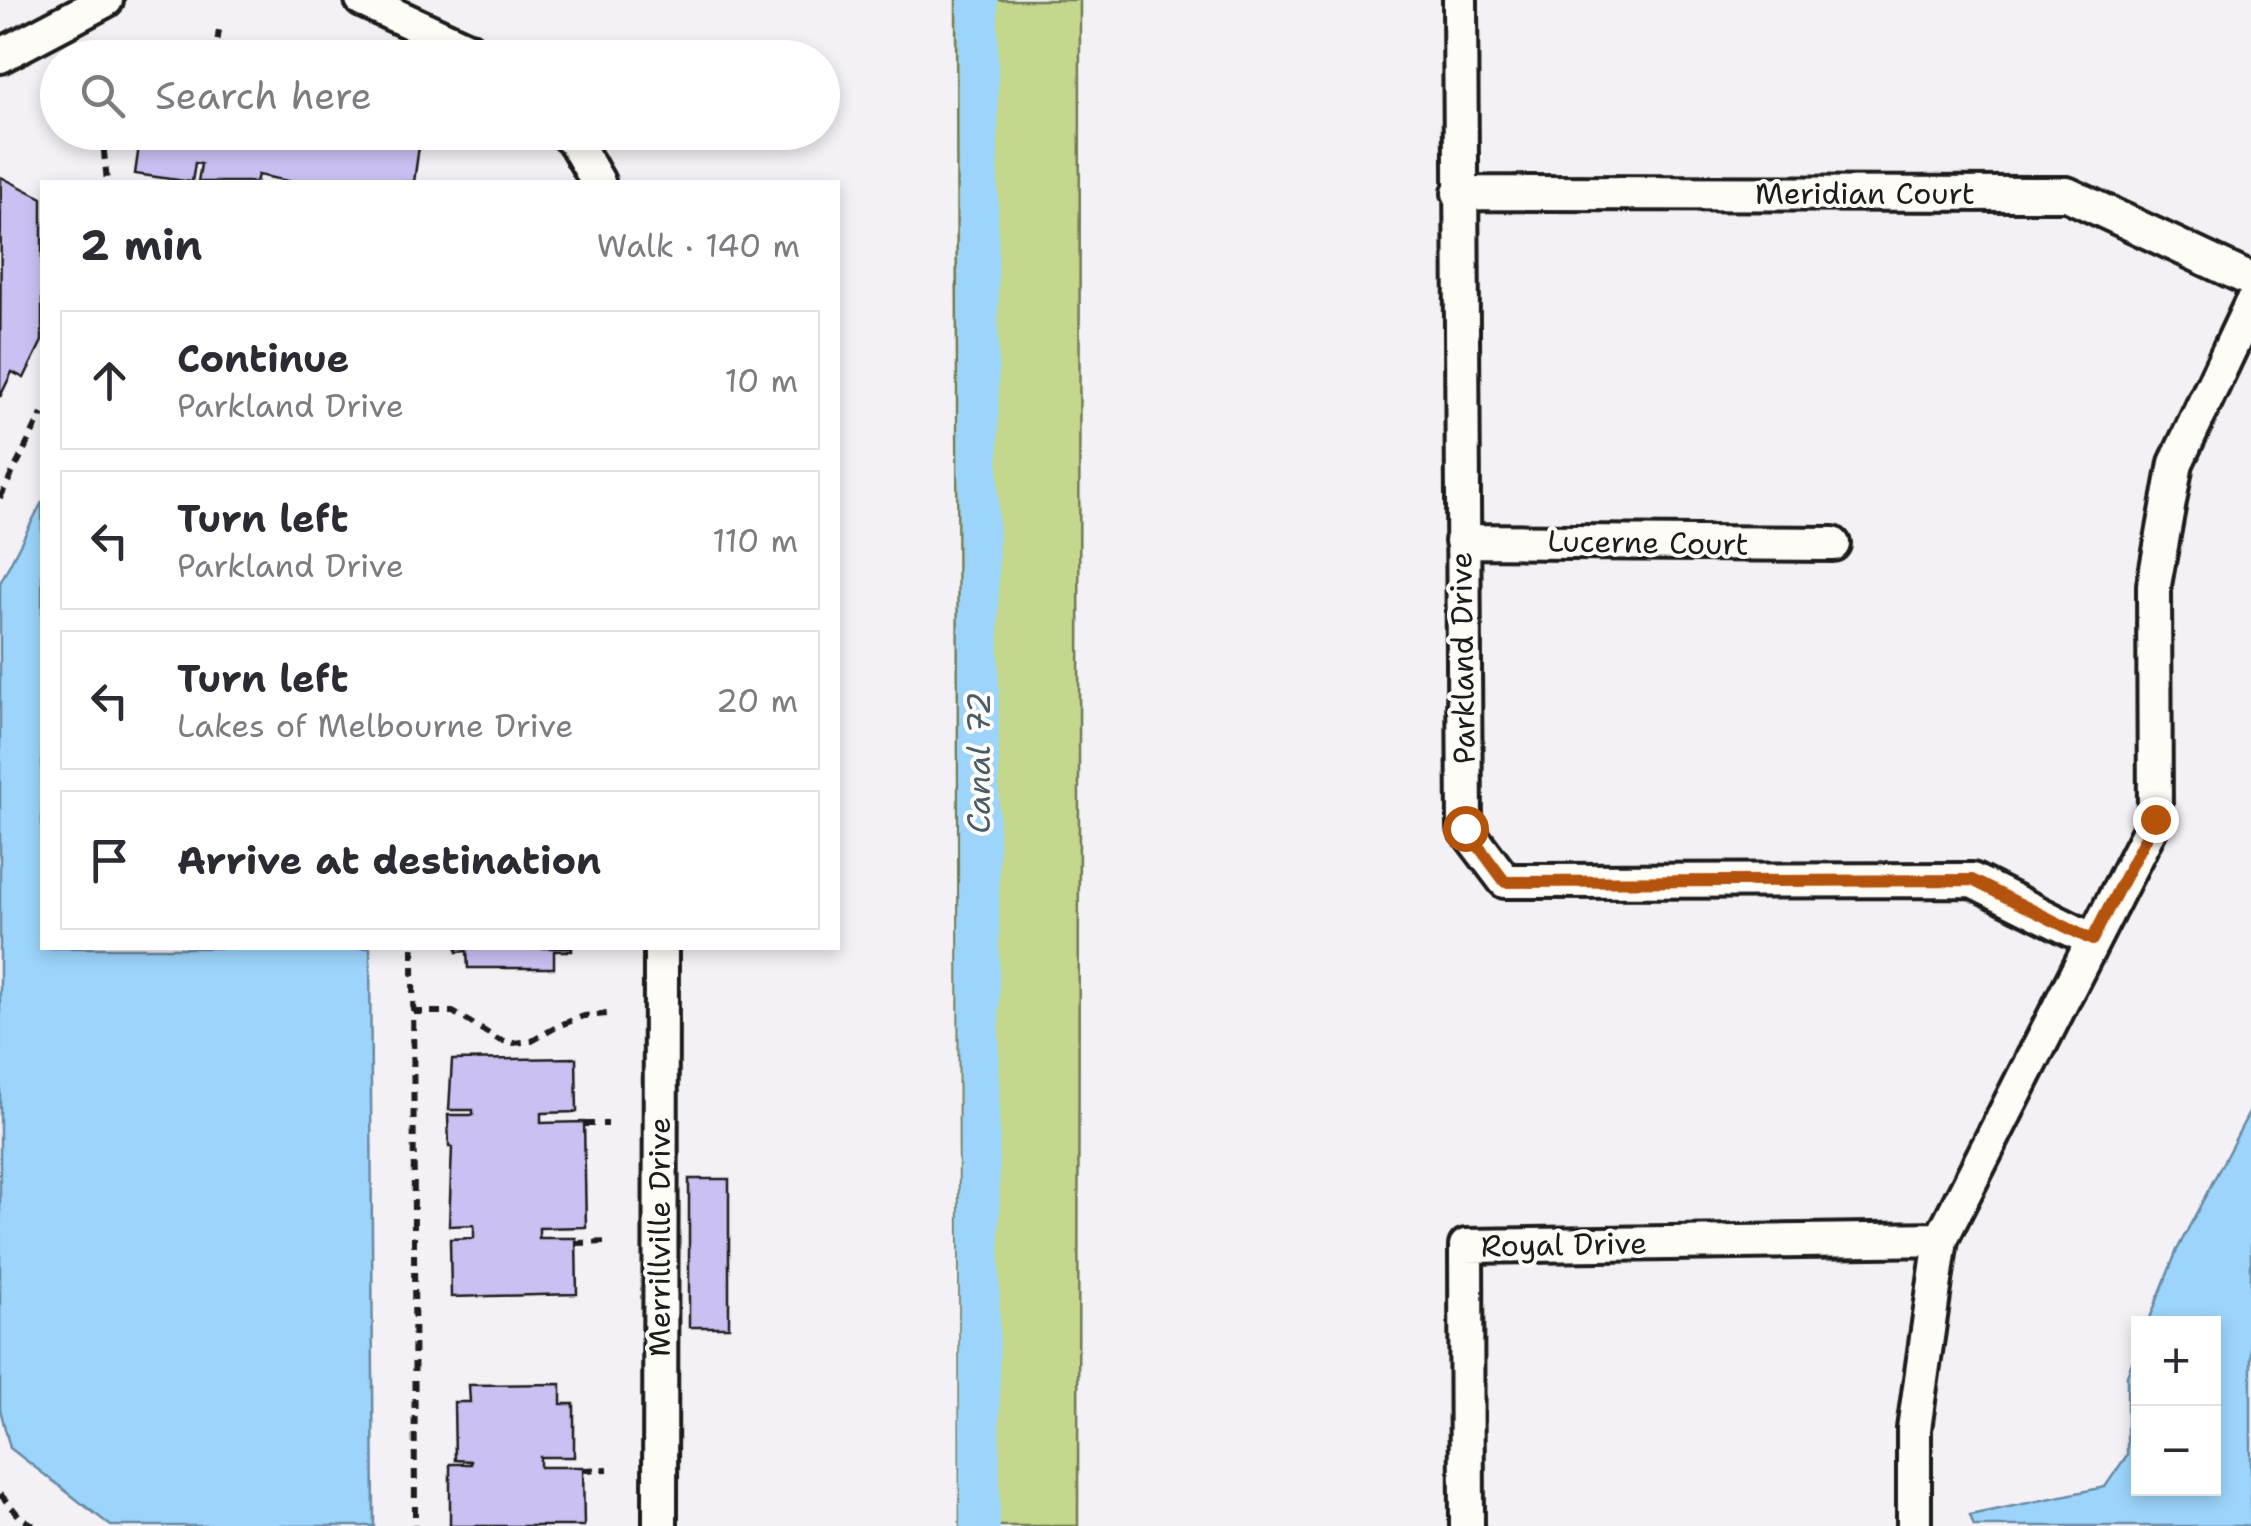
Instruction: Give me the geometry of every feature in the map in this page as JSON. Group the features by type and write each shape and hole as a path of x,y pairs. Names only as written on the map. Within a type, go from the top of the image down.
{"street":[{"path":"0,56 106,0"},
{"path":"362,0 449,40"},
{"name":"Parkland Drive","path":"1460,0 1465,828 1505,882 1972,880 2092,940"},
{"path":"580,150 597,180"},
{"name":"Meridian Court","path":"1459,194 2067,194 2251,280"},
{"path":"1914,1526 1914,1429 1941,1239 2155,819 2154,585 2176,462 2251,304"},
{"name":"Lucerne Court","path":"1462,541 1833,544"},
{"name":"Merrillville Drive","path":"660,1526 661,950"},
{"name":"Royal Drive","path":"1466,1526 1466,1246 1941,1239"}],"path":[{"path":"217,40 219,30"},
{"path":"104,150 107,180"},
{"path":"0,498 40,418"},
{"path":"413,950 415,1526"},
{"path":"413,1012 452,1012 499,1040 513,1043 532,1042 560,1024 584,1016 607,1014"},
{"path":"584,1124 608,1124"},
{"path":"576,1242 608,1242"},
{"path":"584,1470 608,1469"},
{"path":"0,1494 20,1517 35,1526"}],"green space":[{"path":"956,0 1080,0 1078,1526 960,1526"}],"water":[{"path":"40,506 40,950 370,950 374,1526 111,1526 10,1448 0,1409 0,583"},
{"path":"2251,1109 2251,1526 1974,1526 1970,1515 2105,1487 2127,1455 2127,1375 2131,1365 2131,1496 2221,1496 2221,1316 2151,1316 2177,1250"}],"building":[{"path":"138,150 418,150 414,180 283,180 258,175 257,180 198,180 201,164 195,163 192,180 135,174"},
{"path":"1,177 40,197 40,345 24,378 12,372 0,397"},
{"path":"457,950 572,950 554,951 554,968 468,968 467,951"},
{"path":"576,1058 577,1112 541,1113 541,1123 584,1122 586,1227 539,1228 539,1238 576,1238 577,1294 451,1297 450,1239 474,1238 474,1225 449,1226 452,1147 448,1115 473,1115 473,1110 449,1110 452,1060"},
{"path":"689,1179 729,1179 729,1327 689,1327"},
{"path":"561,1384 561,1404 574,1404 574,1457 540,1457 540,1467 583,1467 584,1526 450,1526 450,1464 471,1464 455,1460 454,1402 470,1402 469,1385"}],"waterway":[{"name":"Canal 72","path":"978,0 980,1526"}],"route":[{"path":"1465,828 1505,882 1972,880 2092,940 2155,819"}]}
